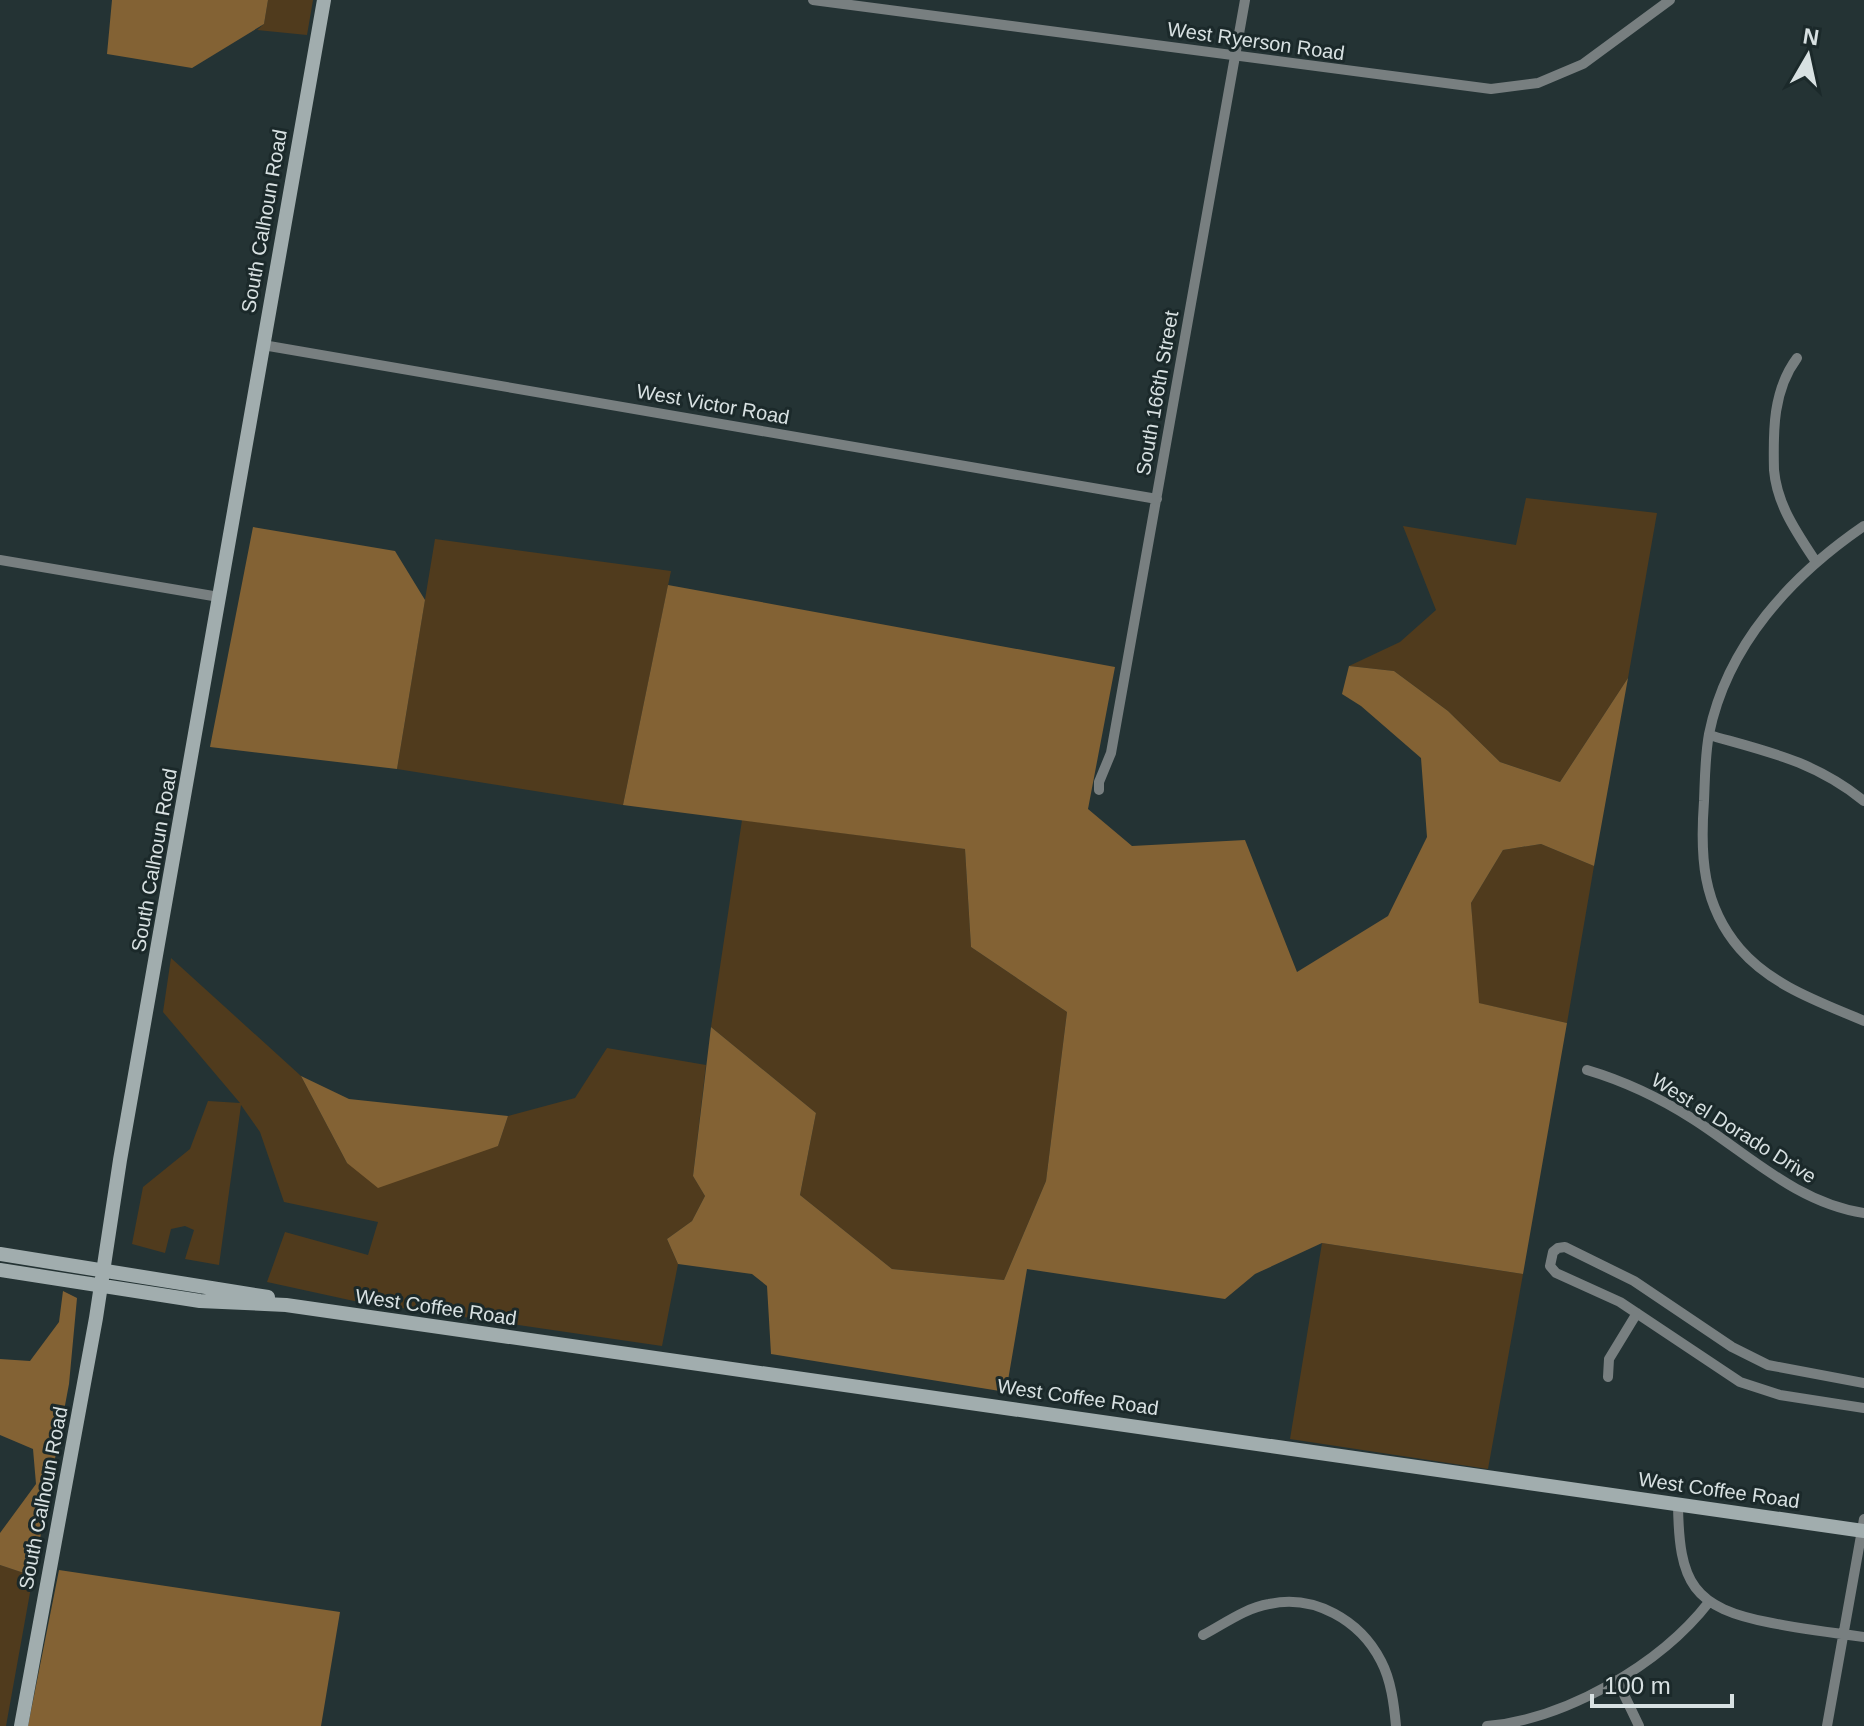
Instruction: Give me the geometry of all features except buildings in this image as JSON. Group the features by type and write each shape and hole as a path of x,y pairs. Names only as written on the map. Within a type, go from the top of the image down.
{"street":[{"name":"South Calhoun Road","path":"21,1726 104,1270 120,1160 324,0"},
{"name":"West Ryerson Road","path":"813,0 1477,89 1523,87 1548,80 1583,64 1668,1"},
{"name":"South 166th Street","path":"1099,790 1099,782 1111,753 1245,0"},
{"name":"West Victor Road","path":"263,345 1157,499"},
{"path":"1797,358 1784,375 1778,393 1774,470 1777,490 1786,513 1816,562"},
{"path":"1864,526 1816,562 1779,598 1754,630 1719,700 1709,735 1701,849 1705,881 1719,919 1741,950 1776,980 1864,1021"},
{"path":"0,560 219,597"},
{"path":"1709,735 1811,766 1864,801"},
{"name":"West el Dorado Drive","path":"1587,1070 1627,1084 1668,1104 1801,1192 1831,1205 1864,1213"},
{"path":"1864,1383 1768,1365 1732,1347 1615,1270 1565,1247 1553,1252 1550,1266 1556,1273 1600,1291 1740,1382 1780,1395 1864,1408"},
{"name":"West Coffee Road","path":"0,1254 272,1297 286,1305"},
{"name":"West Coffee Road","path":"0,1270 200,1301 286,1305 1678,1504 1863,1527"},
{"path":"1608,1377 1609,1359 1637,1313"},
{"path":"1678,1504 1682,1558 1692,1583 1709,1602 1729,1613 1754,1620 1864,1637"},
{"path":"1827,1726 1863,1527"},
{"path":"1203,1635 1248,1610 1267,1604 1297,1602 1323,1607 1354,1627 1380,1660 1389,1684 1396,1726"},
{"path":"1487,1726 1549,1714 1617,1680 1673,1638 1709,1602"},
{"path":"1617,1680 1639,1726"}],"shaded area":[{"path":"112,0 268,0 264,24 192,68 107,54"},
{"path":"268,0 313,0 307,35 257,30 264,24"},
{"path":"1526,498 1657,513 1628,678 1560,782 1500,762 1448,711 1394,671 1349,666 1400,642 1436,610 1403,526 1516,545"},
{"path":"253,527 395,551 425,600 397,769 210,747"},
{"path":"435,539 671,571 623,805 397,769"},
{"path":"668,585 1115,667 1088,809 1132,846 1245,840 1297,972 1388,916 1427,837 1421,758 1361,706 1342,694 1349,666 1394,671 1448,711 1500,762 1560,782 1628,678 1594,866 1541,844 1503,850 1471,903 1479,1003 1567,1023 1523,1274 1322,1243 1255,1274 1225,1299 1027,1269 1006,1392 771,1354 767,1286 752,1274 678,1264 667,1239 692,1221 705,1196 693,1176 711,1027 816,1113 800,1195 892,1269 1004,1280 1046,1181 1067,1012 971,947 965,849 623,805"},
{"path":"742,820 965,849 971,947 1067,1012 1046,1181 1004,1280 892,1269 800,1195 816,1113 711,1027"},
{"path":"1541,844 1594,866 1567,1023 1478,1003 1471,903 1503,850"},
{"path":"171,958 301,1076 347,1163 498,1146 508,1116 575,1098 607,1048 706,1065 693,1176 705,1196 692,1221 667,1239 678,1264 662,1346 354,1301 267,1282 285,1232 368,1255 378,1222 284,1202 260,1132 241,1105 219,1265 185,1259 194,1230 185,1226 171,1229 165,1253 132,1244 143,1187 190,1149 208,1101 240,1103 163,1012"},
{"path":"301,1076 349,1099 508,1116 498,1146 378,1188 347,1163"},
{"path":"1322,1243 1523,1274 1488,1469 1290,1439"},
{"path":"63,1291 77,1298 69,1384 33,1576 0,1565 0,1533 36,1484 33,1449 0,1435 0,1359 30,1361 59,1322"},
{"path":"0,1565 33,1576 6,1726 0,1726"},
{"path":"59,1570 340,1612 321,1726 28,1726"}]}
